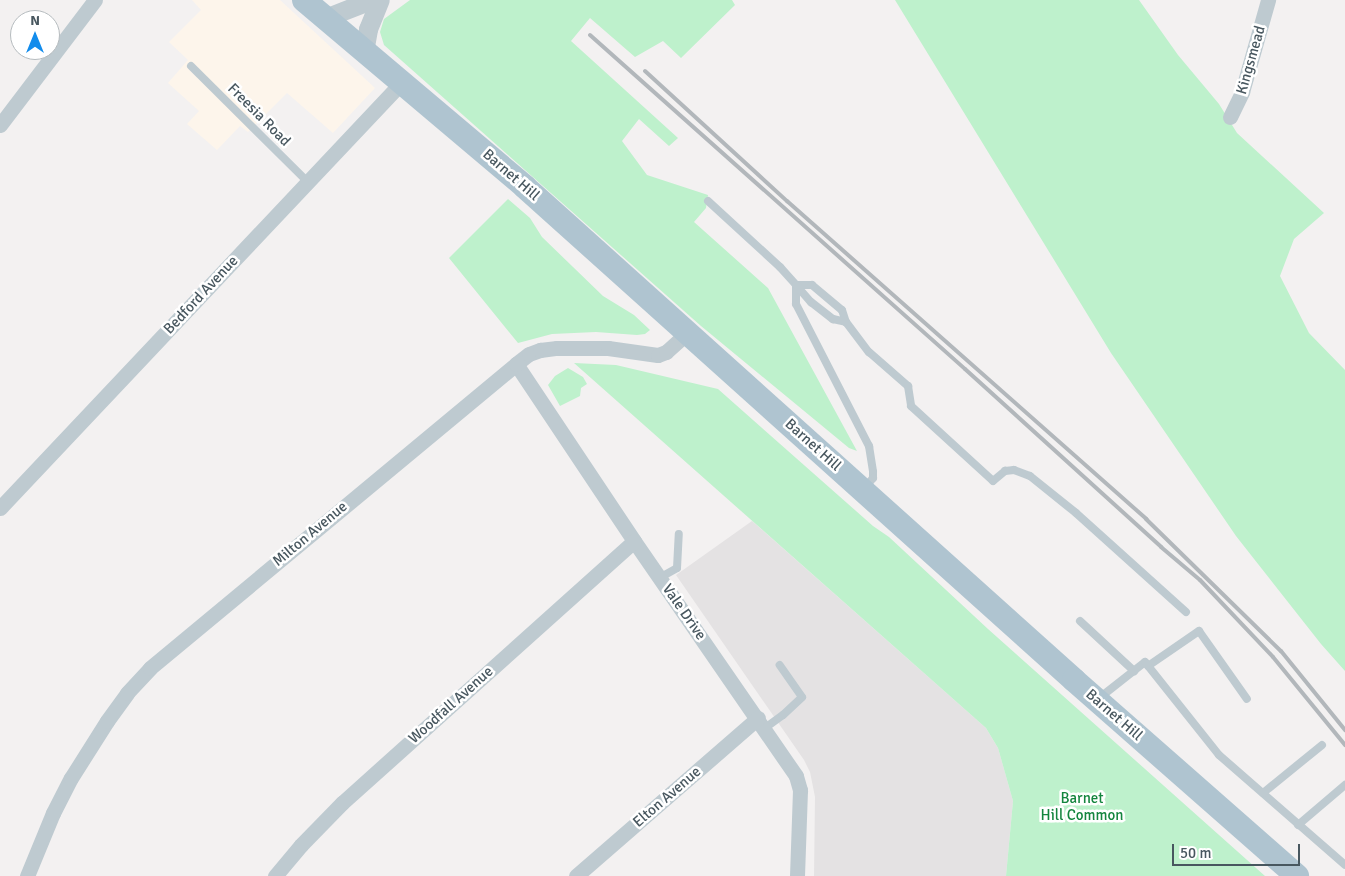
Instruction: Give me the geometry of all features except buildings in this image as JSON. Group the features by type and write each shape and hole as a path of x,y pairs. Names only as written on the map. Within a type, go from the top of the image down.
{"main road":[{"name":"Barnet Hill","path":"304,0 525,187 1097,700 1298,876"}],"street":[{"path":"0,125 95,0"},
{"path":"324,18 371,0"},
{"path":"364,52 368,29 380,0"},
{"name":"Kingsmead","path":"1230,118 1242,92 1268,0"},
{"name":"Bedford Avenue","path":"0,508 401,83"},
{"name":"Milton Avenue","path":"27,876 53,813 71,778 107,721 145,675 198,628 516,364 529,354 540,350 557,348 608,348 658,355 666,352 688,332"},
{"name":"Vale Drive","path":"516,364 634,541 661,577 791,766 800,790 797,876"},
{"name":"Woodfall Avenue","path":"275,876 301,845 342,803 634,541"},
{"name":"Elton Avenue","path":"576,876 762,723"}],"lane":[{"name":"Freesia Road","path":"192,66 308,182"},
{"path":"708,201 780,266 810,302 833,319 846,322"},
{"path":"796,286 812,285 842,310 846,322 869,352 908,386 911,406 993,481 1005,471 1014,470 1030,476 1076,513 1186,612"},
{"path":"796,286 796,304 870,446 873,461 873,478 864,490"},
{"path":"661,577 677,568 680,534"},
{"path":"1080,621 1134,671"},
{"path":"1148,666 1199,631 1247,699"},
{"path":"1097,700 1145,662 1219,755 1298,825 1343,861"},
{"path":"762,723 784,715 802,697 780,665"},
{"path":"1263,793 1322,745"},
{"path":"1298,825 1345,785"}],"shaded area":[{"path":"192,0 280,0 375,88 333,133 287,93 248,132 240,126 217,150 187,124 199,111 168,83 188,60 169,42 201,10"},
{"path":"752,521 986,728 998,748 1013,801 1006,876 814,876 815,797 810,772 804,760 676,575"}],"green space":[{"path":"410,0 732,0 735,5 681,58 663,41 635,57 590,18 571,41 678,138 669,146 639,119 622,141 647,175 708,195 706,208 694,222 768,288 857,451 849,448 701,326 384,45 380,32 384,19"},
{"path":"895,0 1139,0 1178,55 1219,104 1237,133 1324,213 1294,239 1280,276 1309,333 1345,370 1345,671 1321,644 1236,536 1111,353"},
{"path":"508,199 530,218 542,237 603,296 634,315 650,330 645,334 637,335 596,332 552,334 518,343 449,258"},
{"name":"Barnet Hill Common","path":"574,363 616,365 718,389 873,526 889,537 988,629 1265,876 1006,876 1013,801 998,748 986,728"},
{"path":"568,368 583,377 587,384 581,388 580,396 560,406 548,385 555,376"}],"railway":[{"path":"590,35 1200,580 1273,657 1345,745"},
{"path":"645,71 787,201 1146,519 1281,651 1345,730"}]}
